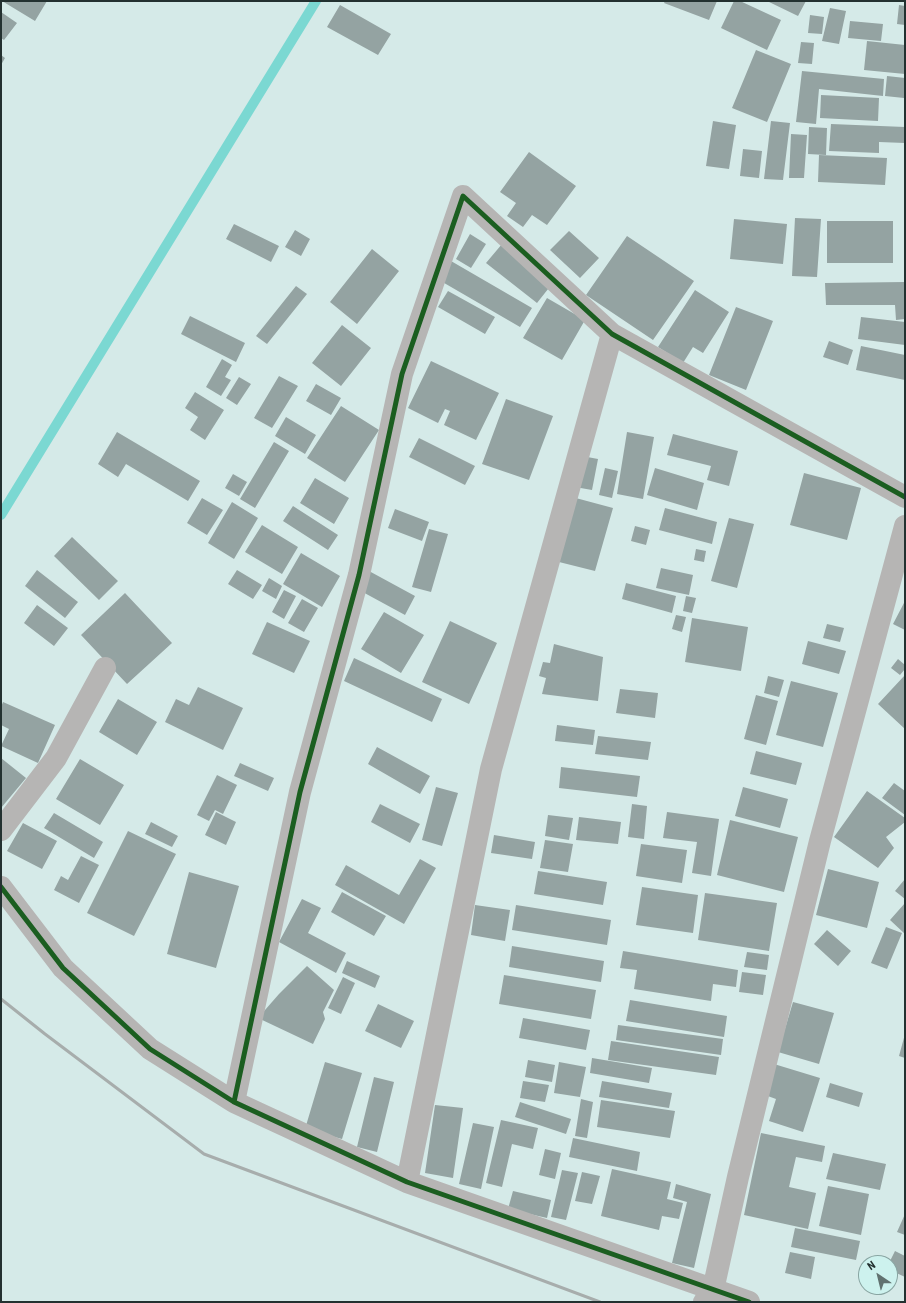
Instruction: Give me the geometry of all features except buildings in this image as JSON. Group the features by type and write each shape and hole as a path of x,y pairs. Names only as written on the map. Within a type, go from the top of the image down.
{"street":[{"path":"234,1102 300,792 359,575 402,374 463,196 612,334 905,497"},
{"path":"407,1182 491,770 612,334"},
{"path":"708,1296 820,841 905,526"},
{"path":"1,830 56,758 105,668"},
{"path":"1,887 63,968 150,1048 234,1102 407,1182 708,1296 748,1302"}],"waterway":[{"path":"1,515 316,1"}],"railway":[{"path":"1,999 204,1154 600,1302"}],"cycle path":[{"path":"234,1102 300,792 359,575 402,374 463,196 612,334 905,497"},
{"path":"1,887 63,968 150,1049 234,1102 407,1182 749,1302"}]}
